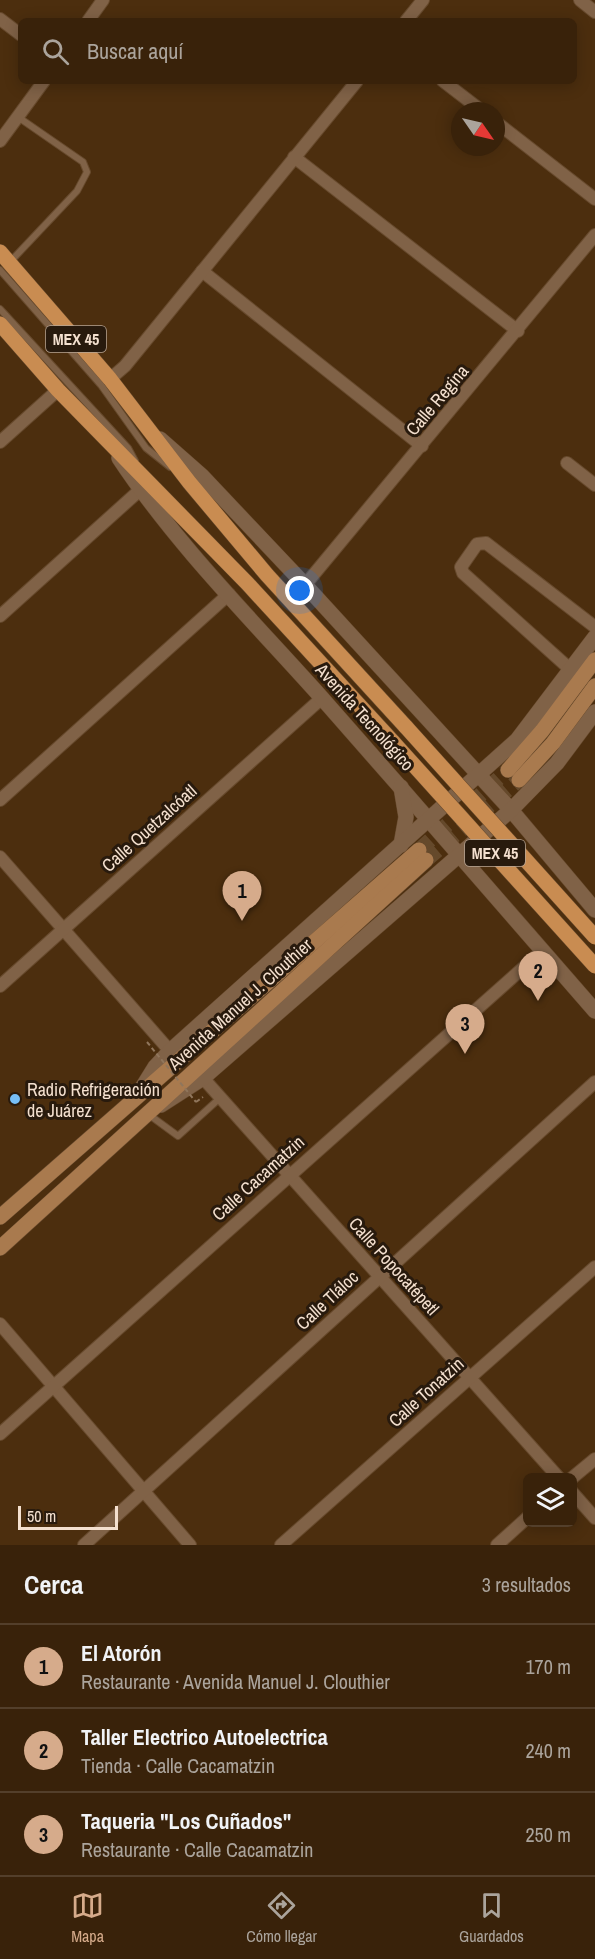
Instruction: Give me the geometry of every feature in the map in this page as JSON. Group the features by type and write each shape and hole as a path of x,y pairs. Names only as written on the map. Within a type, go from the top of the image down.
{"main road":[{"name":"Avenida Tecnológico","path":"3,262 110,379 189,482 267,574 595,936"},
{"name":"Avenida Tecnológico","path":"0,324 142,482 247,583 474,829 595,966"},
{"path":"595,660 513,775 553,742 595,686"},
{"name":"Avenida Manuel J. Clouthier","path":"0,1217 137,1096 422,855 150,1112 0,1248"}],"street":[{"path":"90,18 103,0"},
{"path":"408,18 423,0"},
{"path":"580,0 595,12"},
{"path":"0,20 18,33"},
{"path":"0,141 42,84"},
{"path":"110,379 125,366 355,84"},
{"path":"447,84 470,102"},
{"path":"505,129 595,199"},
{"path":"294,157 518,332"},
{"name":"Calle Regina","path":"305,585 518,332 595,235"},
{"path":"202,271 422,446"},
{"path":"0,442 58,390"},
{"name":"Avenida Tecnológico","path":"148,429 202,476 305,585 511,810 595,910"},
{"path":"567,463 595,485"},
{"path":"0,616 142,482"},
{"name":"Avenida Tecnológico","path":"142,482 229,594 431,819 595,1011"},
{"path":"572,670 463,573 461,567 477,544 483,542 595,627"},
{"path":"0,800 229,594"},
{"path":"137,1096 155,1067 170,1051 431,819 532,723 595,637"},
{"name":"Calle Quetzalcóatl","path":"0,986 321,698"},
{"path":"150,1112 203,1078 511,810 557,763 595,712"},
{"path":"401,787 406,817 401,845"},
{"path":"0,856 170,1051"},
{"name":"Calle Cacamatzin","path":"0,1434 542,951"},
{"name":"Calle Popocatépetl","path":"203,1078 555,1473"},
{"name":"Calle Tláloc","path":"84,1545 595,1082"},
{"name":"Calle Tonatzin","path":"281,1545 595,1267"},
{"path":"0,1324 190,1545"},
{"path":"577,1475 595,1459"},
{"path":"577,1497 595,1518"},
{"path":"496,1545 523,1521"}],"lane":[{"path":"18,117 83,162 87,172 77,191 3,262 101,385 146,448 189,482"},
{"path":"0,309 128,448 142,482"},
{"path":"150,1112 176,1136 220,1098"}],"path":[{"path":"147,1042 196,1102"}],"tunnel":[{"path":"419,850 508,770"},
{"path":"426,860 519,780"}],"place":[{"name":"El Atorón","path":"242,921"},
{"name":"Taller Electrico Autoelectrica","path":"538,1001"},
{"name":"Taqueria \"Los Cuñados\"","path":"465,1054"},
{"name":"Radio Refrigeración de Juárez","path":"15,1099"}]}
